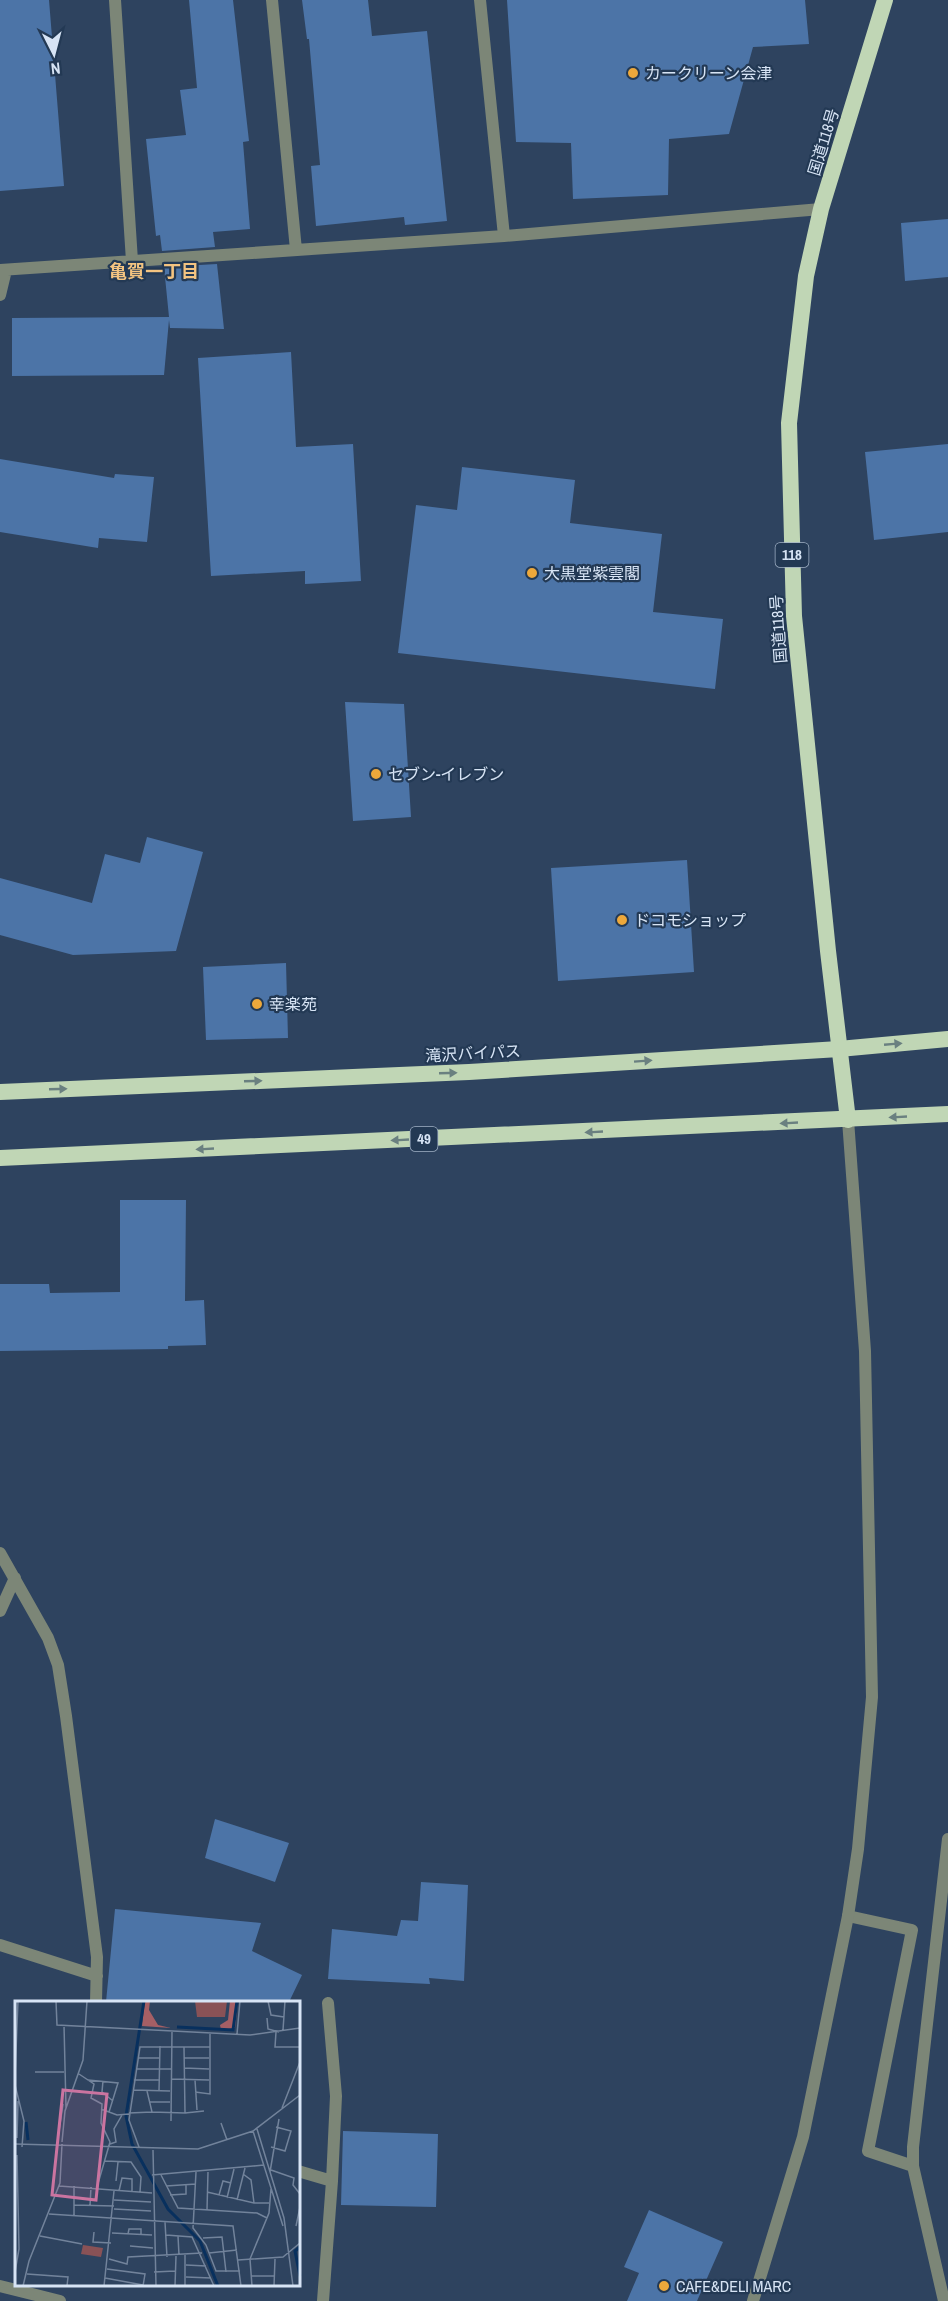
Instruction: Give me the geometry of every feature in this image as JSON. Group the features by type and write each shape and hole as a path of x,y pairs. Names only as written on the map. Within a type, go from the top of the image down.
{"highway":[{"name":"国道118号","path":"848,1120 794,616 789,423 806,276 821,208 885,0"},
{"name":"滝沢バイパス","path":"0,1092 469,1072 839,1049 948,1039"},
{"name":"49","path":"0,1158 948,1114"}],"street":[{"path":"115,0 132,261"},
{"path":"272,0 296,250"},
{"path":"480,0 504,236"},
{"path":"0,295 3,270 504,236 821,208"},
{"path":"753,2301 803,2137 848,1916 858,1849 872,1696 865,1351 848,1120"},
{"path":"0,1553 48,1638 57,1665 74,1774 97,1957 96,2001"},
{"path":"0,1611 15,1578"},
{"path":"944,2301 913,2166 913,2147 948,1839"},
{"path":"848,1916 912,1930 868,2151 913,2166"},
{"path":"0,1945 97,1976"},
{"path":"322,2301 332,2181 336,2096 328,2004"},
{"path":"300,2172 332,2181"},
{"path":"0,2286 60,2301"}],"building":[{"path":"0,0 49,0 64,186 0,191"},
{"path":"189,0 233,0 249,141 243,142 250,229 213,232 215,247 162,251 160,235 156,236 146,139 186,135 180,90 197,88"},
{"path":"302,0 368,0 372,36 427,31 447,221 405,225 404,217 316,226 311,166 320,165 309,39 307,39"},
{"path":"507,0 805,0 809,44 753,47 729,134 669,139 668,195 573,199 571,143 516,142"},
{"path":"948,219 948,277 905,281 901,223"},
{"path":"217,264 224,329 170,328 169,320 164,375 12,376 12,318 169,317 164,267"},
{"path":"291,352 296,447 353,444 361,581 305,584 305,571 211,576 198,358"},
{"path":"948,444 948,532 874,540 865,452"},
{"path":"0,459 114,478 115,474 154,477 147,542 99,538 98,548 0,532"},
{"name":"大黒堂紫雲閣","path":"462,467 575,480 570,523 662,534 653,612 723,619 715,689 398,653 416,505 457,510"},
{"path":"345,702 404,704 411,817 353,821"},
{"path":"147,837 203,852 176,951 73,955 0,935 0,878 92,903 105,854 140,863"},
{"name":"ドコモショップ","path":"687,860 694,972 558,981 551,868"},
{"path":"286,963 288,1038 206,1040 203,967"},
{"path":"120,1200 186,1200 185,1301 204,1300 206,1345 168,1346 168,1349 0,1351 0,1284 49,1284 50,1293 120,1292"},
{"path":"215,1819 289,1843 275,1882 205,1858"},
{"path":"421,1882 468,1885 464,1981 429,1978 430,1984 328,1979 332,1929 397,1936 401,1920 418,1921"},
{"path":"115,1909 261,1923 252,1951 302,1975 289,2001 106,2001"},
{"path":"343,2131 438,2134 436,2207 341,2205"},
{"path":"649,2210 723,2242 697,2301 627,2301 639,2273 624,2267"}],"place":[{"name":"カークリーン会津","path":"633,73"},
{"name":"大黒堂紫雲閣","path":"532,573"},
{"name":"セブン-イレブン","path":"376,774"},
{"name":"ドコモショップ","path":"622,920"},
{"name":"幸楽苑","path":"257,1004"},
{"name":"CAFE&DELI MARC","path":"664,2286"}],"district":[{"name":"亀賀一丁目","path":"154,272"}]}
